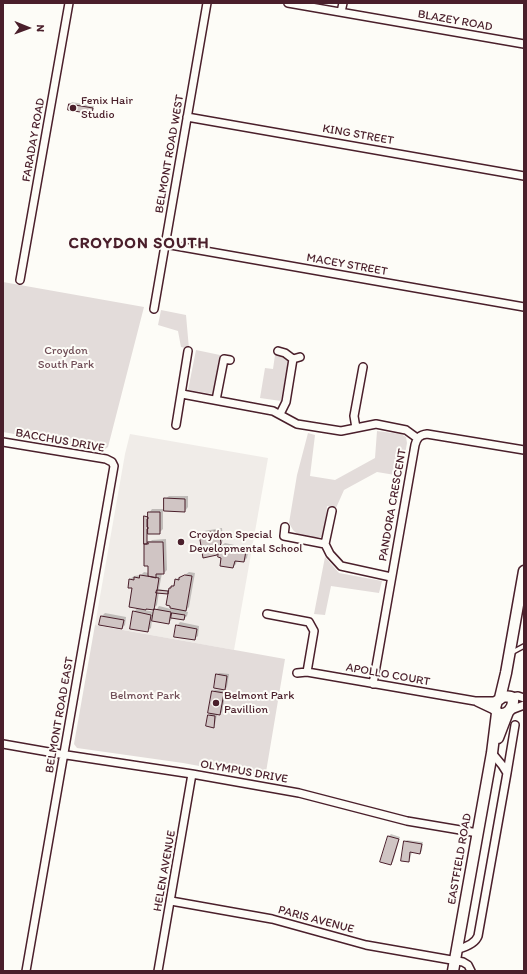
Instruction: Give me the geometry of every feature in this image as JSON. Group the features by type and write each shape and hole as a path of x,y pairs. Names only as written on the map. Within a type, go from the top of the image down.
{"main road":[{"name":"EASTFIELD ROAD","path":"454,971 492,752 497,706 506,673 524,571"},
{"name":"EASTFIELD ROAD","path":"492,752 513,701 506,673"},
{"path":"510,711 501,714 497,706 511,696"}],"street":[{"name":"FARADAY ROAD","path":"20,280 69,3"},
{"name":"BELMONT ROAD WEST","path":"154,309 207,3"},
{"name":"BLAZEY ROAD","path":"288,3 524,44"},
{"path":"341,12 343,3"},
{"name":"KING STREET","path":"187,117 524,176"},
{"name":"MACEY STREET","path":"165,244 524,307"},
{"path":"176,425 188,351"},
{"path":"278,351 296,358 286,402 280,414"},
{"path":"216,400 224,359 230,360"},
{"path":"356,428 354,416 363,367"},
{"path":"182,394 258,407 273,411 298,424 341,431 376,424 406,430 417,438"},
{"name":"PANDORA CRESCENT","path":"372,684 417,438 427,434 524,450"},
{"name":"BACCHUS DRIVE","path":"3,442 106,459 112,462"},
{"name":"BELMONT ROAD EAST","path":"26,971 114,466 112,462"},
{"path":"333,510 325,544 330,554 341,566 391,577"},
{"path":"285,527 284,536 325,544"},
{"path":"267,614 309,622 312,626 314,631 307,672"},
{"name":"APOLLO COURT","path":"297,673 307,672 497,706"},
{"path":"511,696 524,698"},
{"path":"510,711 524,705"},
{"path":"458,949 470,945 476,941 478,936 515,725"},
{"name":"OLYMPUS DRIVE","path":"3,744 64,755 192,774 299,793 408,821 478,833"},
{"path":"492,752 506,773"},
{"name":"HELEN AVENUE","path":"158,971 192,774"},
{"name":"PARIS AVENUE","path":"171,901 272,919 366,944 455,960"},
{"path":"455,960 466,963 470,967 471,971"}],"lane":[{"path":"509,654 524,646"}],"shaded area":[{"name":"Croydon Special Developmental School","path":"130,434 268,458 234,650 95,625 125,454"}],"green space":[{"name":"Croydon South Park","path":"3,282 144,307 108,447 104,450 3,432"},
{"path":"161,310 186,315 189,349 181,347 178,331 158,325"},
{"path":"196,350 220,355 213,394 188,390"},
{"path":"275,355 285,356 288,362 281,401 260,398 265,368 273,369"},
{"path":"377,431 401,434 406,437 407,443 401,476 377,472 344,490 336,508 327,506 324,534 321,537 309,537 297,534 289,523 297,475 308,433 315,435 310,476 335,480 375,458"},
{"path":"325,557 339,573 382,581 379,593 331,586 325,615 314,614"},
{"name":"Belmont Park","path":"95,625 285,659 265,778 183,763 77,748 74,744"}],"building":[{"path":"69,104 93,108 92,114 68,110"},
{"path":"164,498 185,499 185,512 164,511"},
{"path":"148,512 160,512 160,534 148,534"},
{"path":"144,516 148,517 147,544 144,544"},
{"path":"219,531 221,543 217,555 203,558 199,534"},
{"path":"148,542 163,542 164,574 156,574 156,578 148,576 148,566 144,566 144,544 148,544"},
{"path":"220,546 246,551 244,562 235,561 233,568 220,566 221,558 218,557"},
{"path":"140,575 159,578 154,610 129,607 132,588 128,588 129,579 134,580 134,577 139,578"},
{"path":"185,575 192,576 186,611 170,608 170,606 166,605 169,588 174,586 175,579 179,580 179,578"},
{"path":"157,590 168,591 168,594 156,593"},
{"path":"154,609 171,612 169,624 152,621"},
{"path":"133,611 151,615 148,632 130,629"},
{"path":"172,613 185,615 184,620 171,618"},
{"path":"101,616 124,620 122,629 99,625"},
{"path":"176,625 197,629 195,640 174,637"},
{"path":"216,674 227,676 225,690 214,688"},
{"name":"Belmont Park Pavillion","path":"212,691 224,693 220,715 208,713"},
{"path":"208,715 215,716 214,728 206,726"},
{"path":"388,836 399,839 391,865 380,862"},
{"path":"404,841 422,844 420,854 410,852 409,862 401,861"}],"place":[{"name":"Fenix Hair Studio","path":"73,108"},
{"name":"Croydon Special Developmental School","path":"181,542"},
{"name":"Belmont Park Pavillion","path":"216,703"}],"district":[{"name":"CROYDON SOUTH","path":"139,244"}]}
